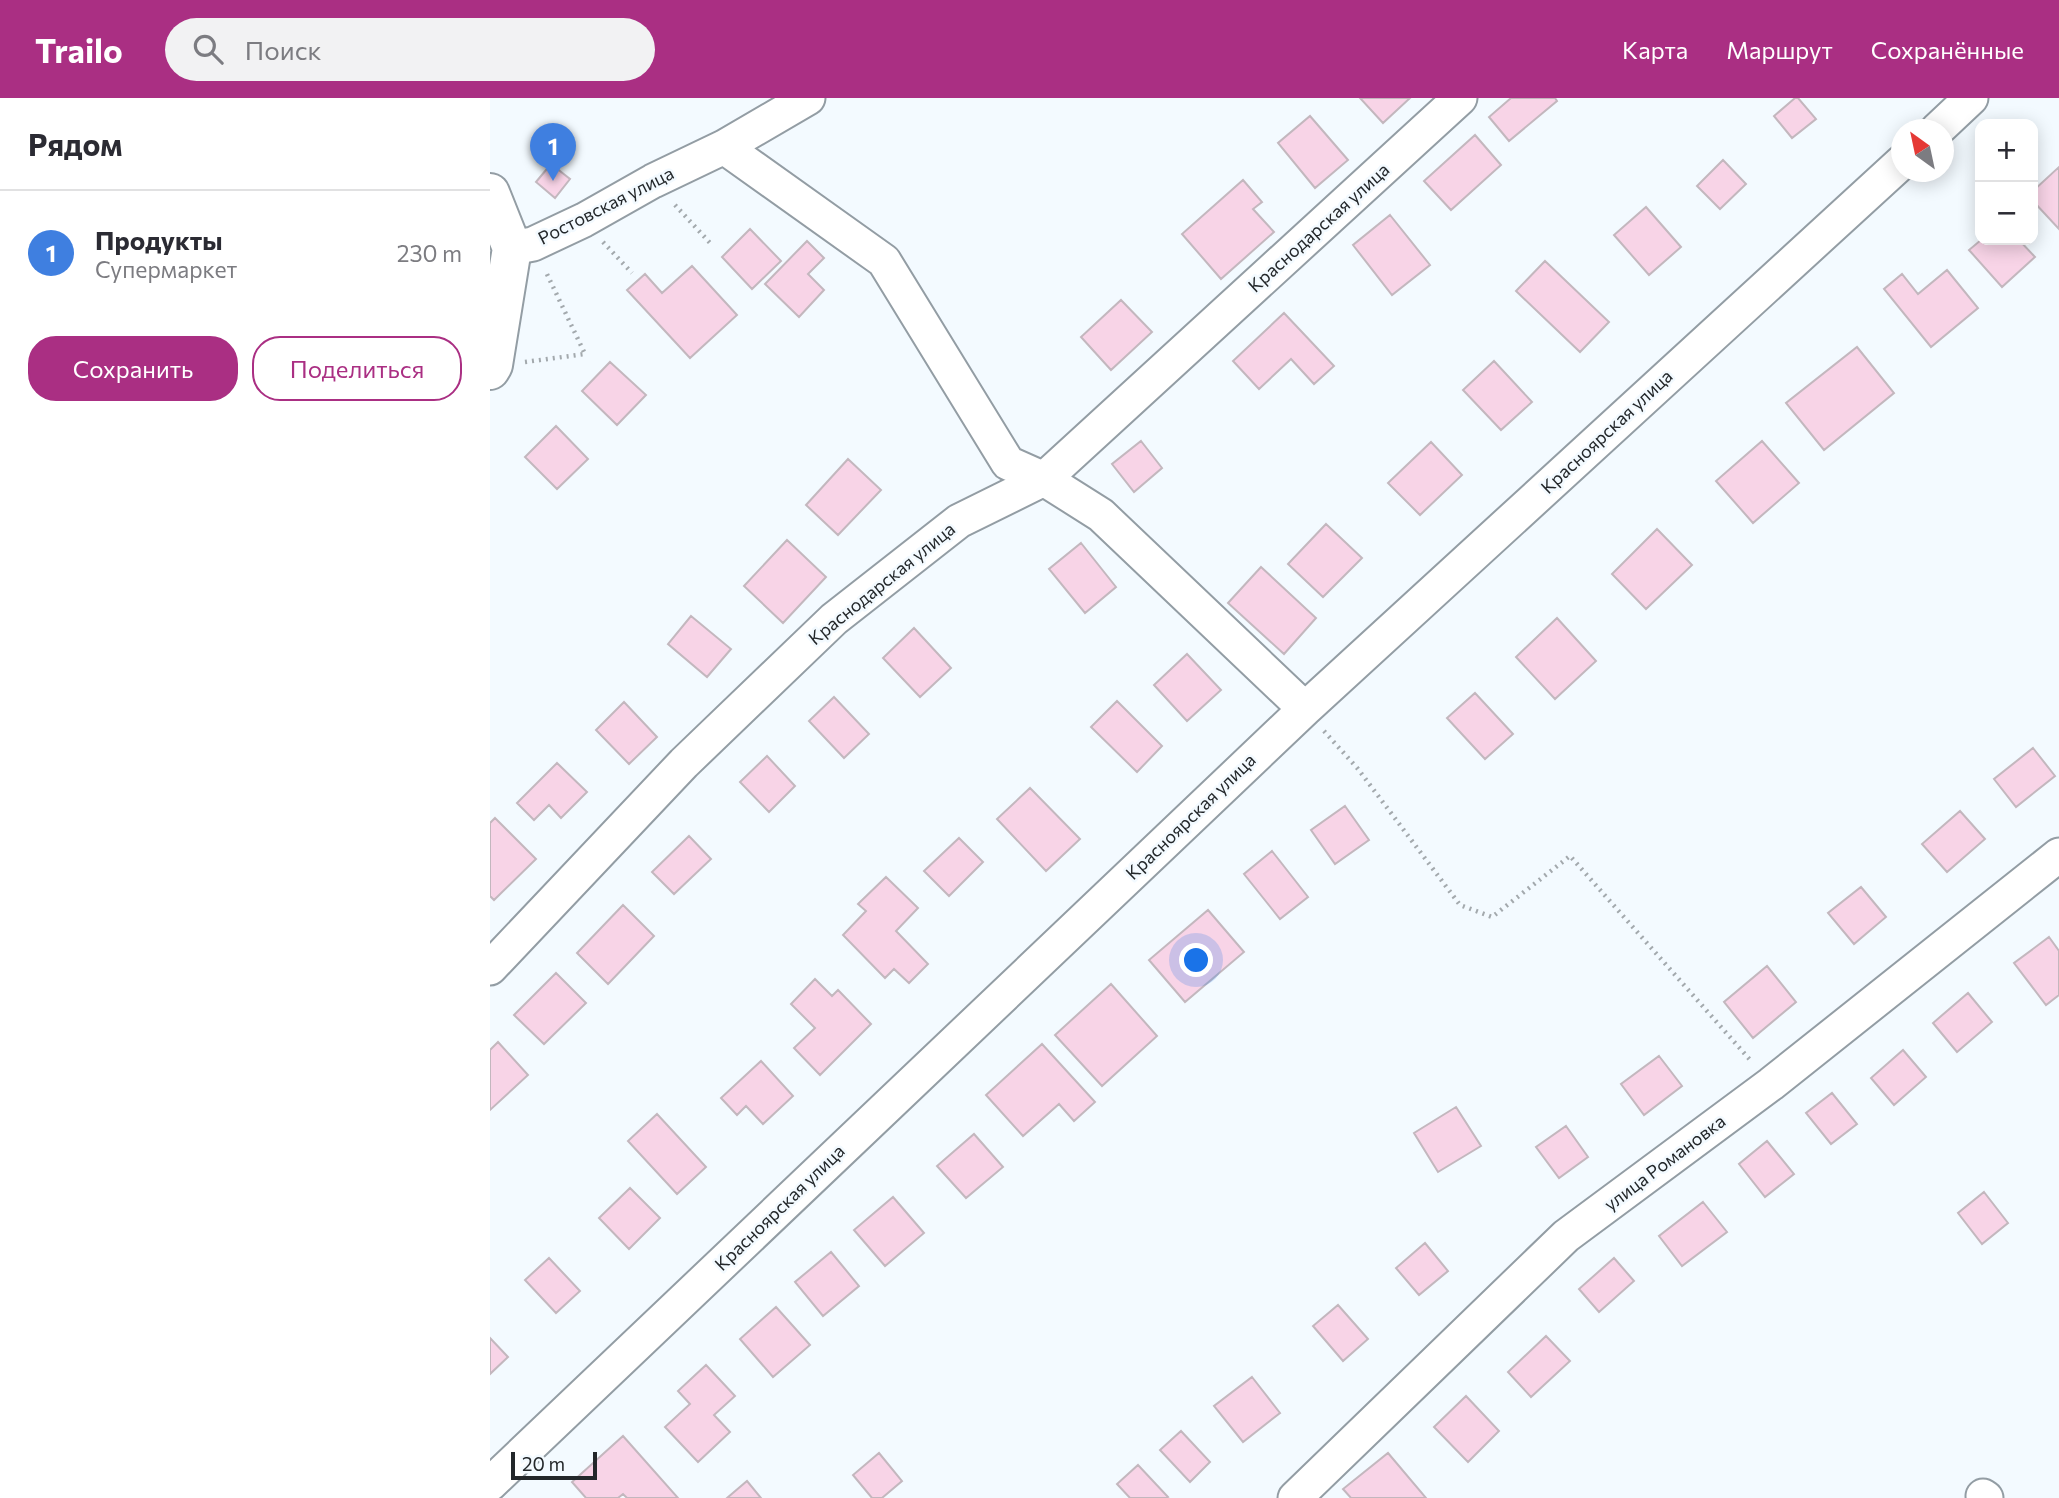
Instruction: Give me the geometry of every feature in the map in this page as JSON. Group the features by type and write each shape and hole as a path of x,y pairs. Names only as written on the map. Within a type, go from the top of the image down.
{"street":[{"name":"Ростовская улица","path":"523,246 584,220 653,181 724,147 808,98"},
{"name":"Краснодарская улица","path":"490,968 684,763 834,619 959,521 1044,479 1461,98"},
{"path":"1949,119 1971,98"},
{"path":"724,147 884,261 1008,463 1044,479 1101,514 1304,709"},
{"name":"Красноярская улица","path":"490,1484 1304,709 1891,172"},
{"path":"491,197 523,246 492,368"},
{"name":"улица Романовка","path":"1295,1498 1566,1236 1771,1084 2059,855"}],"path":[{"path":"653,181 711,244"},
{"path":"584,220 632,273"},
{"path":"492,368 585,354 523,246"},
{"path":"1304,709 1358,769 1460,905 1492,917 1570,856 1771,1084"}],"building":[{"path":"1360,98 1410,98 1383,123"},
{"path":"1511,98 1555,98 1557,101 1509,141 1489,117"},
{"path":"1798,98 1816,119 1792,138 1774,116"},
{"path":"1310,116 1348,160 1315,188 1278,143"},
{"path":"1475,135 1501,165 1451,210 1424,181"},
{"path":"1723,160 1746,184 1720,209 1697,186"},
{"path":"551,164 570,179 555,198 536,182"},
{"path":"2059,167 2059,229 2038,206 2038,186"},
{"path":"1243,180 1262,202 1253,209 1274,232 1221,279 1182,234"},
{"path":"1646,207 1681,247 1649,275 1614,235"},
{"path":"1390,215 1430,265 1392,295 1353,245"},
{"path":"750,229 781,261 752,289 722,257"},
{"path":"807,241 824,258 808,274 824,290 799,317 765,284"},
{"path":"1975,245 2024,245 2035,257 2002,287 1969,250"},
{"path":"1545,261 1609,322 1580,352 1516,291"},
{"path":"692,266 737,315 690,358 627,290 645,274 662,293"},
{"path":"1947,270 1978,308 1931,347 1884,289 1902,274 1918,294"},
{"path":"1121,300 1152,332 1111,370 1081,337"},
{"path":"1284,313 1334,366 1314,384 1291,359 1259,389 1233,361"},
{"path":"1857,347 1894,393 1824,450 1786,403"},
{"path":"1494,361 1532,402 1501,430 1463,390"},
{"path":"610,362 646,395 617,425 582,391"},
{"path":"556,426 588,459 557,489 525,457"},
{"path":"1141,441 1162,468 1134,492 1112,464"},
{"path":"1762,441 1799,483 1753,523 1716,481"},
{"path":"1431,442 1462,475 1420,515 1388,483"},
{"path":"848,459 881,490 838,535 806,505"},
{"path":"1326,524 1362,558 1323,597 1288,564"},
{"path":"1657,529 1692,565 1646,609 1612,574"},
{"path":"787,540 826,577 783,623 744,586"},
{"path":"1081,543 1116,587 1085,613 1049,569"},
{"path":"1261,567 1316,618 1284,654 1228,603"},
{"path":"691,616 731,649 707,677 668,644"},
{"path":"1557,618 1596,661 1555,699 1516,657"},
{"path":"914,628 951,668 920,697 883,658"},
{"path":"1187,654 1221,690 1187,721 1154,685"},
{"path":"1475,693 1513,734 1485,759 1447,718"},
{"path":"834,697 869,734 844,758 809,721"},
{"path":"1117,701 1162,746 1137,772 1091,727"},
{"path":"624,702 657,737 629,764 596,730"},
{"path":"2033,748 2055,776 2016,807 1994,779"},
{"path":"767,756 795,786 769,812 740,782"},
{"path":"557,763 587,792 561,818 549,805 534,820 517,803"},
{"path":"1030,788 1080,839 1046,871 997,819"},
{"path":"1345,806 1369,840 1335,864 1311,830"},
{"path":"1960,811 1985,839 1947,872 1922,844"},
{"path":"495,818 536,859 494,900 490,896 490,823"},
{"path":"689,836 711,859 674,894 652,872"},
{"path":"959,838 983,862 949,896 924,871"},
{"path":"1272,851 1308,897 1280,919 1244,874"},
{"path":"886,877 918,908 896,931 928,964 909,983 894,969 885,978 843,935 866,911 858,904"},
{"path":"1861,887 1886,917 1854,944 1828,913"},
{"path":"623,905 654,936 608,984 577,953"},
{"path":"1208,910 1244,952 1185,1002 1149,960"},
{"path":"2049,937 2059,951 2059,995 2046,1005 2014,963"},
{"path":"1767,966 1796,1002 1753,1038 1724,1002"},
{"path":"556,973 586,1003 544,1044 514,1015"},
{"path":"815,979 832,996 838,990 871,1024 820,1075 794,1048 815,1028 791,1004"},
{"path":"1111,984 1157,1036 1102,1086 1055,1035"},
{"path":"1968,993 1992,1022 1957,1052 1933,1023"},
{"path":"498,1042 528,1075 490,1110 490,1050"},
{"path":"1042,1044 1095,1102 1074,1121 1059,1104 1023,1136 986,1095"},
{"path":"1903,1050 1926,1077 1894,1105 1871,1078"},
{"path":"1659,1056 1682,1086 1644,1115 1621,1084"},
{"path":"761,1061 793,1096 763,1124 746,1106 737,1115 721,1098"},
{"path":"1832,1093 1857,1124 1831,1144 1806,1113"},
{"path":"1456,1107 1481,1146 1438,1172 1414,1133"},
{"path":"657,1114 706,1167 677,1194 628,1141"},
{"path":"1566,1126 1588,1157 1559,1178 1536,1147"},
{"path":"974,1134 1003,1167 966,1198 937,1166"},
{"path":"1767,1141 1794,1174 1765,1197 1739,1164"},
{"path":"630,1188 660,1218 629,1249 599,1218"},
{"path":"1984,1192 2008,1223 1982,1244 1958,1213"},
{"path":"893,1197 924,1233 885,1266 854,1230"},
{"path":"1703,1202 1727,1232 1682,1266 1659,1236"},
{"path":"1425,1243 1448,1271 1419,1295 1396,1268"},
{"path":"831,1252 859,1286 823,1316 795,1282"},
{"path":"549,1258 580,1291 556,1313 525,1280"},
{"path":"1614,1258 1634,1281 1599,1312 1579,1289"},
{"path":"1338,1305 1368,1339 1343,1361 1313,1326"},
{"path":"776,1307 810,1345 773,1377 740,1339"},
{"path":"1546,1336 1570,1361 1531,1397 1508,1372"},
{"path":"490,1338 508,1357 490,1374"},
{"path":"706,1365 735,1396 714,1415 730,1432 698,1462 665,1427 690,1404 678,1391"},
{"path":"1252,1377 1280,1413 1243,1442 1214,1406"},
{"path":"1466,1396 1499,1431 1468,1462 1434,1427"},
{"path":"1181,1431 1210,1462 1190,1482 1160,1450"},
{"path":"623,1436 678,1498 627,1498 623,1494 618,1498 586,1498 572,1482"},
{"path":"879,1453 902,1481 882,1498 872,1498 853,1475"},
{"path":"1388,1453 1426,1498 1351,1498 1343,1489"},
{"path":"1138,1465 1168,1497 1130,1498 1117,1484"},
{"path":"747,1481 761,1498 727,1498"}],"place":[{"name":"Продукты","path":"553,181"}]}
